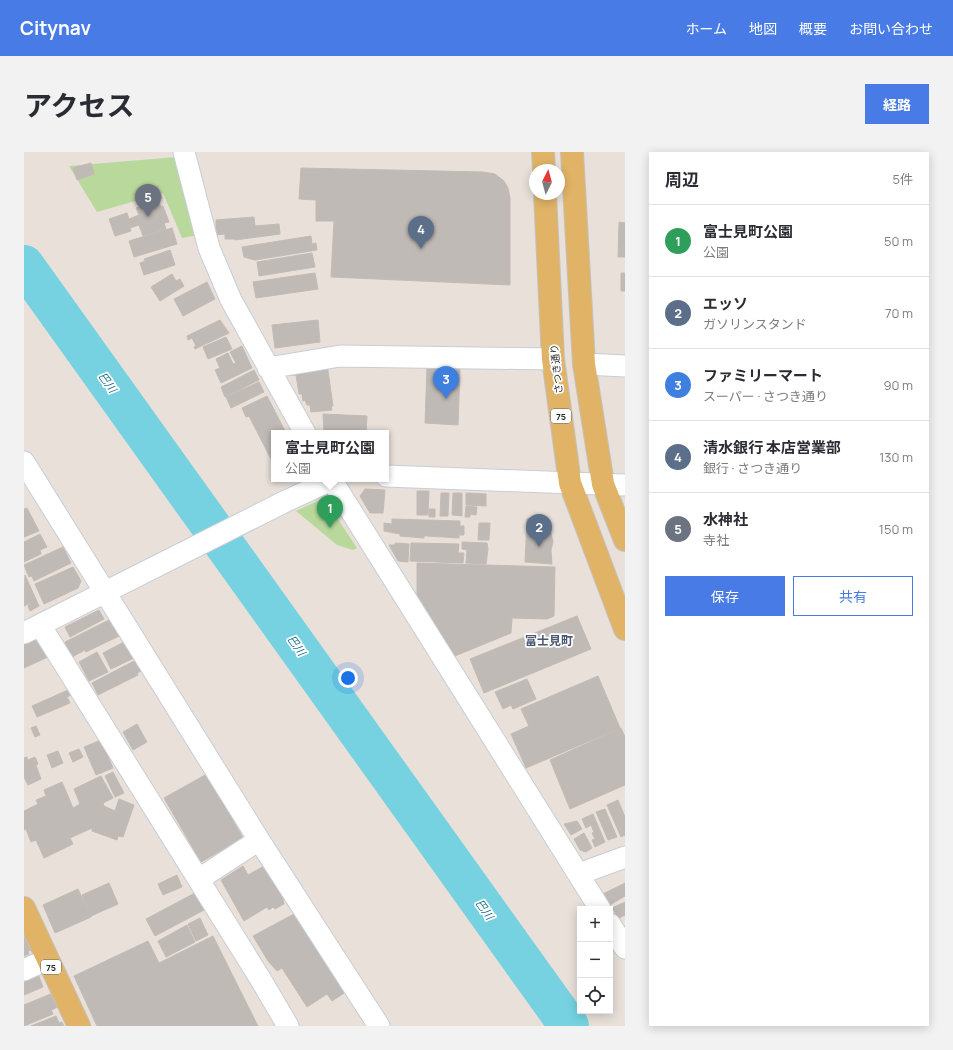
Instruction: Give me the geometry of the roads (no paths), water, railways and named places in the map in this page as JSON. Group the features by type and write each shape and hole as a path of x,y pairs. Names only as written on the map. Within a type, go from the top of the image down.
{"main road":[{"path":"543,152 544,164"},
{"path":"572,152 584,364 603,484 625,540"},
{"name":"さつき通り","path":"545,200 554,359 570,483 625,629"},
{"name":"75","path":"24,908 79,1026"}],"street":[{"path":"184,152 209,248 231,300 303,430"},
{"path":"268,368 340,356 554,359"},
{"path":"584,364 625,366"},
{"path":"24,462 108,591 259,840 379,1026"},
{"path":"389,476 625,485"},
{"path":"288,1026 199,879 32,629 326,482"},
{"path":"334,482 598,906"},
{"path":"199,879 259,840"},
{"path":"578,874 625,856"},
{"path":"613,929 625,948"},
{"path":"24,970 48,959"}],"waterway":[{"name":"巴川","path":"24,265 569,1026"}],"place":[{"name":"水神社","path":"148,217"},
{"name":"清水銀行 本店営業部","path":"421,249"},
{"name":"ファミリーマート","path":"446,399"},
{"name":"富士見町公園","path":"330,528"},
{"name":"エッソ","path":"539,547"}],"district":[{"name":"富士見町","path":"549,640"}]}
